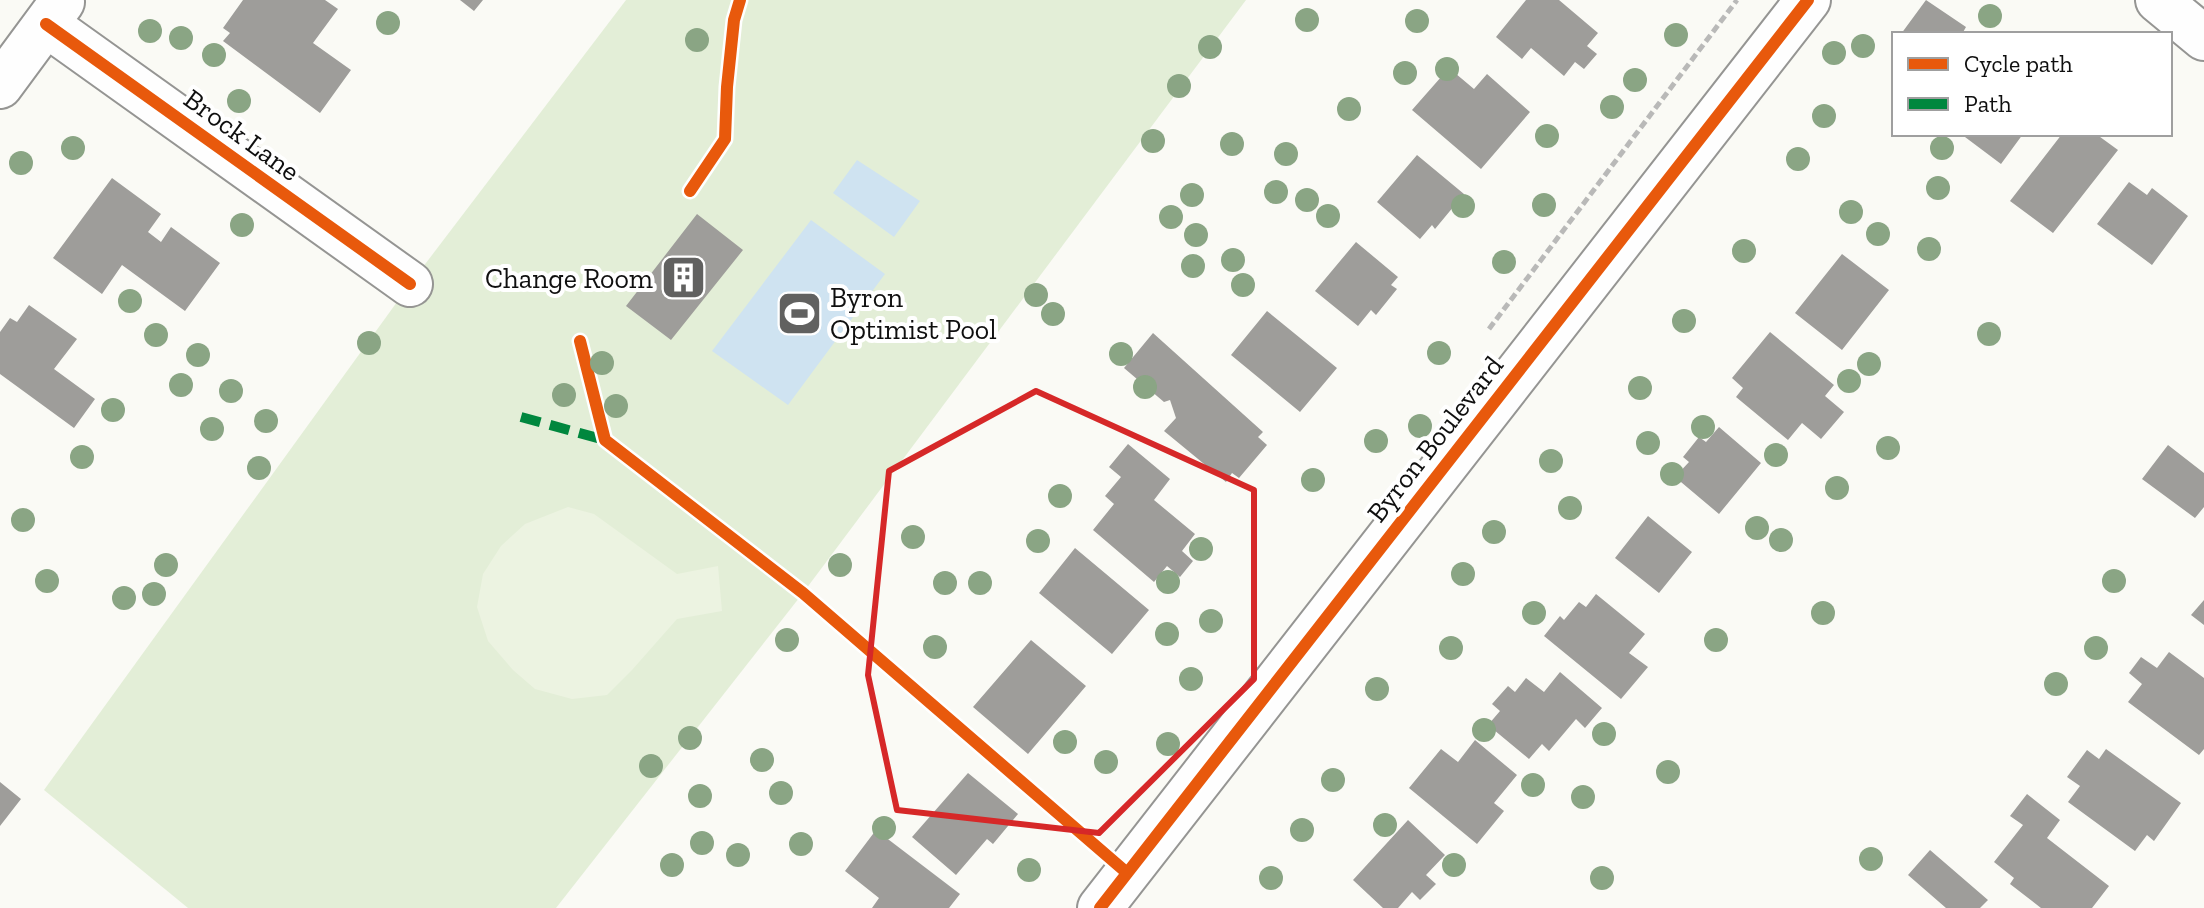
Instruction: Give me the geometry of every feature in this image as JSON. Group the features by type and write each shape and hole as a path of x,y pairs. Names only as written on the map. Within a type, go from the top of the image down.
{"street":[{"name":"Byron Boulevard","path":"1100,908 1808,0"},
{"path":"2158,0 2204,38"},
{"path":"0,86 55,12"},
{"name":"Brock Lane","path":"55,12 410,284"}],"highlighted area":[{"path":"1036,391 1254,490 1254,679 1099,833 897,810 868,675 889,471"}],"green space":[{"path":"626,0 1246,0 803,593 556,908 188,908 44,790 410,284"},
{"path":"568,507 594,514 677,574 718,566 722,611 677,619 607,695 572,699 535,689 513,670 488,641 477,607 483,574 501,546 525,524"}],"water":[{"path":"857,160 920,201 894,237 833,193"},
{"name":"Byron Optimist Pool","path":"811,220 885,274 788,405 712,351"}],"building":[{"path":"243,0 325,0 338,9 313,43 351,70 320,113 223,41 230,33 223,28"},
{"path":"460,0 483,0 474,11"},
{"path":"1526,0 1559,0 1598,33 1587,46 1597,54 1584,69 1575,62 1564,76 1531,48 1522,59 1496,37"},
{"path":"1926,0 1966,27 1963,32 1902,32"},
{"path":"1449,68 1474,89 1487,74 1530,112 1481,169 1412,110"},
{"path":"1964,136 2022,136 2001,164"},
{"path":"2060,136 2099,136 2118,150 2053,233 2010,201"},
{"path":"1417,155 1464,194 1435,229 1432,225 1420,239 1377,202"},
{"path":"112,178 161,214 148,232 161,242 171,227 220,263 185,311 122,265 102,294 53,258"},
{"path":"2129,182 2147,195 2152,188 2188,216 2152,265 2097,224"},
{"name":"Change Room","path":"697,214 743,250 671,340 626,306"},
{"path":"1356,242 1398,277 1391,285 1397,289 1376,315 1371,310 1358,326 1315,291"},
{"path":"1842,254 1889,290 1842,350 1795,313"},
{"path":"29,305 77,339 54,369 95,399 74,428 0,374 0,332 10,318 17,322"},
{"path":"1267,311 1337,368 1300,412 1231,355"},
{"path":"1770,332 1834,385 1825,396 1844,412 1821,439 1802,423 1788,440 1736,397 1743,388 1732,378"},
{"path":"1153,333 1263,432 1258,437 1267,445 1239,478 1232,473 1226,482 1164,431 1176,418 1170,400 1164,402 1124,368"},
{"path":"1719,427 1761,463 1719,514 1675,477 1689,462 1683,457 1699,437 1706,442"},
{"path":"1128,444 1170,479 1154,500 1195,534 1182,551 1193,561 1180,577 1167,566 1154,582 1093,530 1114,504 1105,496 1121,477 1109,467"},
{"path":"2168,445 2204,473 2204,507 2195,518 2142,479"},
{"path":"1648,516 1692,552 1659,593 1615,558"},
{"path":"1075,548 1149,610 1112,654 1039,593"},
{"path":"1596,594 1645,634 1629,653 1648,667 1621,699 1544,636 1560,616 1564,620 1579,602 1586,607"},
{"path":"2204,600 2204,625 2191,615"},
{"path":"1031,640 1086,686 1028,754 973,707"},
{"path":"2169,652 2204,678 2204,749 2199,755 2128,702 2142,684 2129,673 2141,657 2157,668"},
{"path":"1560,672 1602,708 1585,728 1576,719 1549,751 1542,744 1529,759 1488,725 1500,711 1492,704 1508,686 1515,692 1526,678 1544,692"},
{"path":"1475,740 1517,775 1494,803 1504,811 1477,844 1409,788 1441,749 1458,762"},
{"path":"2106,749 2181,803 2154,841 2147,835 2135,851 2068,802 2080,786 2067,777 2087,750 2099,759"},
{"path":"968,773 1018,814 993,844 987,839 956,875 912,837"},
{"path":"0,782 21,799 0,826"},
{"path":"2027,794 2060,820 2047,838 2109,886 2092,908 2041,908 2010,884 2014,878 1994,862 2023,825 2010,816"},
{"path":"1408,820 1445,855 1426,875 1436,884 1420,900 1412,892 1398,908 1383,908 1353,880"},
{"path":"876,830 960,894 949,908 872,908 879,898 845,871"},
{"path":"1930,850 1988,900 1980,908 1946,908 1908,875"}],"marked path":[{"path":"521,417 605,440"}],"cycle path":[{"path":"690,191 725,139 734,20 740,0"},
{"path":"1100,908 1808,0"},
{"path":"46,24 410,284"},
{"path":"580,341 605,440 803,593 1126,872"}],"place":[{"name":"Change Room","path":"684,278"},
{"name":"Byron Optimist Pool","path":"799,313"}]}
